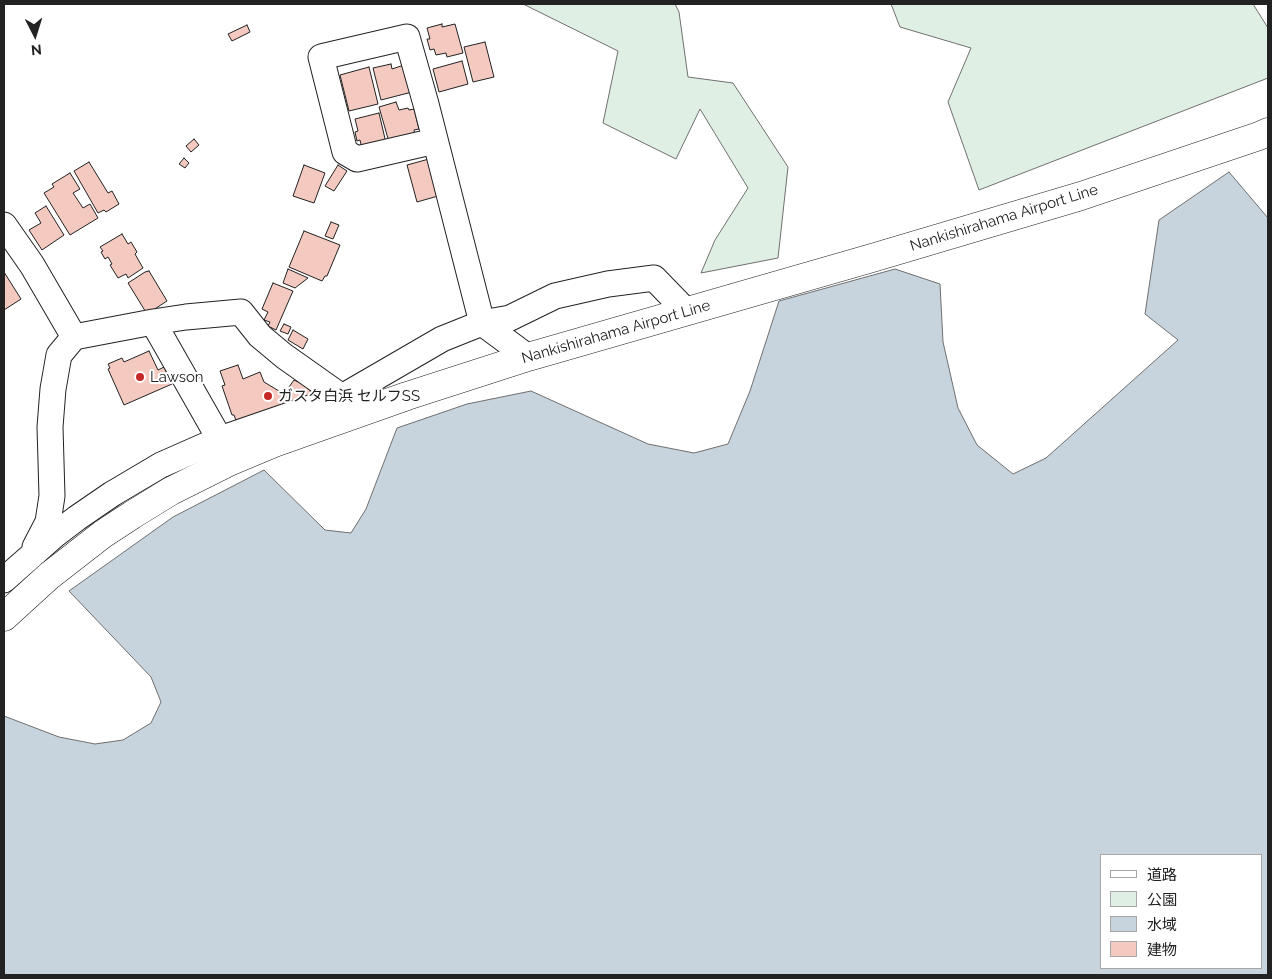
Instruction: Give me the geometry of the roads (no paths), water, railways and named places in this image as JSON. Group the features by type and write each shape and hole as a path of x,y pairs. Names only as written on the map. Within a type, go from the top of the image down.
{"main road":[{"name":"Nankishirahama Airport Line","path":"4,617 49,576 103,534 172,491 225,450 328,424 528,357 1081,196 1268,132"}],"street":[{"path":"435,141 357,159 345,152 321,57 407,37 435,141 482,323 528,357"},
{"path":"4,225 32,265 74,337"},
{"path":"4,580 77,518 112,494 161,465 225,450 342,397 442,339 482,323 510,318 556,296 608,284 654,278 687,312"},
{"path":"30,556 48,522 52,496 50,427 52,389 59,355 74,337 186,317 240,312 260,336 284,356 342,397"},
{"path":"153,322 225,450"},
{"path":"52,496 77,518"}],"water":[{"path":"1229,172 1268,218 1268,975 4,975 4,716 59,737 95,744 123,740 151,723 161,702 151,677 69,591 173,517 264,470 325,530 351,533 366,509 397,428 467,404 531,391 648,444 694,453 728,444 750,391 779,301 895,269 940,284 943,342 958,408 977,445 1013,474 1046,458 1178,340 1145,314 1159,220"}],"place":[{"name":"Lawson","path":"140,377"},
{"name":"ガスタ白浜 セルフSS","path":"268,396"}]}
